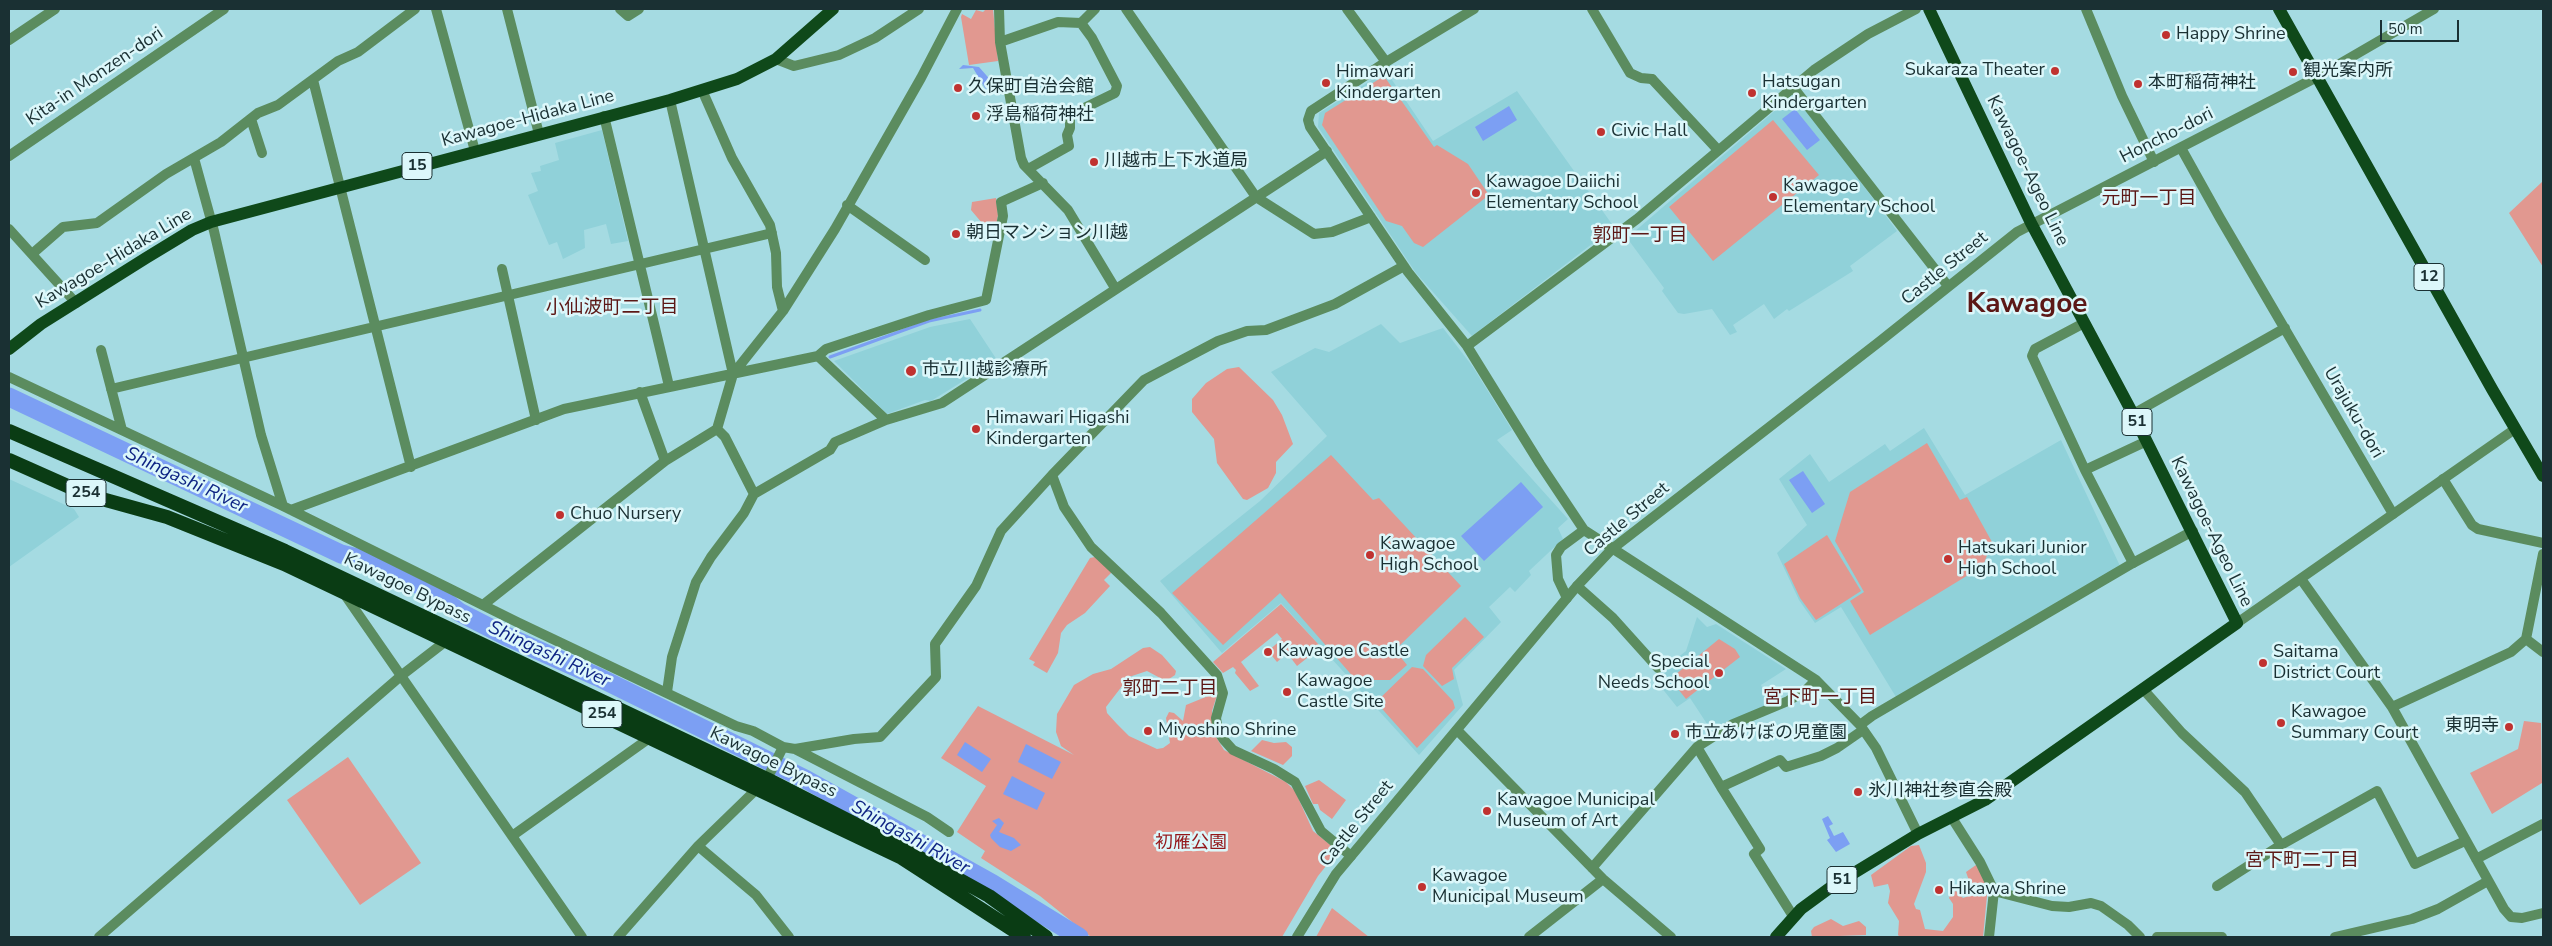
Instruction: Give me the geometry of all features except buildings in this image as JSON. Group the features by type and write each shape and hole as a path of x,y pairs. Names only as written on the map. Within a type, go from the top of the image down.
{"highway":[{"name":"Kawagoe Bypass","path":"9,432 285,551 765,780 906,850 972,887 1046,937"},
{"name":"Kawagoe Bypass","path":"9,460 102,499 167,516 217,535 651,737 765,780 902,858 1024,937"}],"main road":[{"name":"Kawagoe-Hidaka Line","path":"9,349 41,324 172,241 211,222 670,100 737,79 776,59 833,9"},
{"name":"Kawagoe-Ageo Line","path":"1776,937 1793,916 1831,887 1918,834 1952,818 1994,794 2237,623 2147,441 2031,223 1929,9"},
{"name":"12","path":"2279,9 2543,476"}],"street":[{"path":"9,40 55,9"},
{"name":"Kita-in Monzen-dori","path":"9,156 224,9"},
{"path":"32,254 64,227 97,223 166,174 221,142 258,113 278,105 338,61 370,43 416,9"},
{"path":"436,9 475,151"},
{"path":"507,9 539,134"},
{"path":"620,9 628,16 639,9"},
{"path":"776,59 794,66 839,55 875,38 918,9"},
{"path":"483,605 665,461 717,429 733,374 783,311 921,78 957,9"},
{"path":"1000,9 1000,42 1021,158 1028,169 1068,210 1115,288"},
{"path":"1000,42 1058,22 1081,23 1095,9"},
{"path":"1126,9 1256,197 1314,234 1332,232 1371,217"},
{"path":"1347,9 1386,62"},
{"path":"1474,9 1386,62 1311,111 1308,120 1310,127 1404,266 1467,346 1540,464 1584,530 1678,593 1740,629 1816,680 1862,727 1884,762 1918,834"},
{"path":"1592,9 1630,73 1641,78 1652,79 1718,150"},
{"path":"1467,346 1638,219 1793,87 1845,48 1916,9"},
{"path":"2086,9 2122,96 2154,162"},
{"name":"Honcho-dori","path":"2031,223 2182,148 2317,77 2434,9"},
{"path":"1028,169 1069,146 1066,135 1070,128 1070,115 1115,93 1117,86 1092,38 1081,23"},
{"path":"313,80 411,467"},
{"path":"1793,87 1948,286"},
{"path":"702,90 732,158 772,233 777,287 783,311"},
{"path":"670,100 733,374"},
{"path":"604,116 669,386"},
{"path":"251,119 262,153"},
{"name":"Urajuku-dori","path":"2182,148 2220,218 2393,514"},
{"path":"667,692 672,656 696,582 744,513 754,494 830,450 835,442 886,420 942,403 1327,151"},
{"path":"194,158 261,435 287,508"},
{"path":"287,508 411,467 564,409 818,356 826,349 929,315 986,300 1003,216 1001,202 1043,183"},
{"path":"847,205 924,260"},
{"name":"Castle Street","path":"1297,937 1319,898 1351,856 1577,586 1612,549 2031,223"},
{"path":"9,229 76,303"},
{"path":"111,389 772,233"},
{"path":"795,750 854,739 875,739 880,737 936,677 935,644 976,586 1001,531 1144,380 1218,341 1247,331 1266,330 1334,304 1404,266"},
{"path":"502,269 536,420"},
{"path":"2084,323 2035,349 2032,356 2085,470 2133,563"},
{"path":"2133,414 2285,328"},
{"path":"101,350 122,430"},
{"path":"818,356 886,420"},
{"path":"9,377 287,508 483,605 783,748 795,750 927,817 949,832"},
{"path":"640,392 665,461"},
{"path":"717,429 725,437 754,494"},
{"path":"2237,623 2515,429"},
{"path":"2085,470 2147,441"},
{"path":"1052,475 1064,507 1092,547 1161,613 1217,675 1223,693 1216,718 1218,731 1224,740 1233,750 1274,769 1295,782 1322,831 1351,856"},
{"path":"2443,479 2472,525 2478,529 2543,543"},
{"path":"1567,598 1558,579 1556,555 1561,547 1584,530"},
{"path":"1721,787 1780,760 1786,767 1821,756 1837,748 1872,716 2133,563 2193,531"},
{"path":"2392,707 2511,652 2526,639 2543,554"},
{"path":"2301,578 2392,707 2465,841 2511,917 2522,918 2543,913"},
{"path":"1577,586 1613,618 1658,668"},
{"path":"345,594 582,937"},
{"path":"2526,639 2543,652"},
{"path":"100,937 402,675 446,641"},
{"path":"1592,868 1697,747 1733,724 1788,701 1806,690 1816,680"},
{"path":"2143,689 2182,733 2245,792 2281,845"},
{"path":"1457,730 1603,879 1667,936"},
{"path":"512,836 651,737"},
{"path":"1697,747 1760,849 1754,854 1793,916"},
{"path":"618,937 698,846 765,780 783,748"},
{"path":"2217,886 2281,845 2377,791 2415,864 2465,841"},
{"path":"1952,818 1980,862 1994,891 1989,937"},
{"path":"2476,859 2543,824"},
{"path":"698,846 756,895 789,937"},
{"path":"1529,937 1603,879"},
{"path":"2335,937 2412,919 2438,909 2488,881"},
{"path":"1994,891 2052,906 2091,903 2101,906 2128,925 2140,937"},
{"path":"2157,937 2222,937"}],"shaded area":[{"name":"Kawagoe Daiichi Elementary School","path":"1386,71 1433,141 1517,91 1614,227 1472,336 1416,273 1318,127 1319,113"},
{"name":"Kawagoe Elementary School","path":"1785,102 1803,104 1897,231 1850,266 1853,271 1789,311 1787,309 1774,319 1764,304 1733,325 1737,332 1730,335 1712,309 1684,314 1678,313 1662,291 1664,288 1627,238"},
{"path":"602,130 628,241 611,244 606,224 584,230 585,248 563,259 557,242 549,245 528,195 538,191 531,173 541,171 540,166 559,160 555,143"},
{"name":"市立川越診療所","path":"970,319 997,360 931,401 925,400 887,414 834,361 930,327"},
{"name":"Kawagoe High School","path":"1381,324 1400,343 1443,328 1473,367 1512,430 1497,440 1568,519 1558,528 1563,539 1529,571 1531,575 1515,592 1510,587 1489,607 1501,622 1454,670 1463,705 1419,755 1281,603 1222,653 1160,581 1260,501 1327,436 1271,372 1315,348 1329,352"},
{"name":"Hatsukari Junior High School","path":"1924,428 1965,495 2061,440 2120,566 1896,697 1841,607 1815,623 1799,600 1777,553 1807,525 1779,479 1810,454 1829,482 1885,444 1890,451"},
{"path":"9,479 74,509 79,517 9,567"},
{"name":"Special Needs School","path":"1697,617 1707,627 1716,624 1786,669 1761,685 1770,704 1713,733 1690,698 1677,707 1653,677 1686,651"}],"green space":[{"path":"986,9 993,9 998,61 969,65 961,17 962,14 971,19 976,10 983,12"},
{"path":"1384,76 1434,147 1437,145 1468,164 1489,195 1423,247 1414,243 1402,226 1386,221 1322,125 1325,113"},
{"path":"1773,120 1819,175 1713,261 1669,207"},
{"path":"2543,181 2543,267 2509,213"},
{"path":"996,198 998,215 996,226 982,223 971,210 972,202"},
{"path":"1239,367 1273,400 1282,415 1293,444 1276,462 1276,473 1268,488 1247,500 1243,499 1217,463 1214,439 1192,412 1192,399 1206,383 1227,369"},
{"path":"1927,443 1960,500 1967,497 1992,542 1983,566 1870,635 1850,601 1864,592 1835,541 1850,492"},
{"path":"1331,455 1373,500 1379,498 1461,586 1395,650 1407,665 1390,680 1356,680 1280,593 1223,645 1172,593"},
{"path":"1827,535 1861,591 1816,620 1800,598 1784,564"},
{"path":"1095,557 1112,572 1104,580 1110,586 1085,613 1067,625 1061,633 1058,653 1047,673 1033,665 1035,662 1029,659 1090,558"},
{"path":"1281,604 1321,647 1297,666 1287,653 1277,662 1268,651 1282,639 1277,633 1241,662 1259,686 1250,691 1235,673 1236,670 1233,667 1223,673 1213,662"},
{"path":"1465,617 1484,637 1452,668 1454,679 1442,686 1423,666 1426,655"},
{"path":"1719,639 1735,649 1740,657 1686,699 1670,679"},
{"name":"初雁公園","path":"1150,647 1162,655 1176,671 1175,675 1169,679 1162,679 1147,671 1129,677 1106,707 1107,713 1117,724 1129,736 1157,749 1163,748 1170,743 1166,718 1169,712 1174,713 1183,721 1186,705 1218,692 1212,711 1212,724 1216,737 1224,750 1286,782 1295,791 1313,831 1338,851 1318,876 1282,937 1091,937 1040,896 981,858 985,851 957,832 986,786 941,758 978,706 1074,755 1061,746 1056,732 1057,714 1074,685 1093,674 1111,669 1143,648"},
{"path":"1412,667 1423,669 1453,701 1455,708 1417,748 1376,702"},
{"path":"2524,721 2541,723 2542,783 2492,814 2470,773 2518,749"},
{"path":"1262,740 1274,743 1286,742 1292,747 1292,756 1283,765 1251,751"},
{"path":"348,757 421,863 360,905 287,800"},
{"path":"1319,780 1346,800 1332,819 1320,810 1318,804 1313,804 1305,786"},
{"path":"1919,845 1926,863 1926,872 1914,904 1916,909 1920,910 1925,929 1943,931 1953,917 1953,904 1949,898 1951,893 1956,891 1963,898 1972,895 1973,892 1966,872 1976,865 1988,885 1983,937 1900,937 1898,935 1899,921 1888,903 1890,891 1888,884 1874,887 1871,875 1911,846"},
{"path":"1332,908 1369,937 1316,937"},
{"path":"1831,919 1843,926 1859,921 1866,927 1866,935 1812,937 1811,931 1814,927"}],"water":[{"path":"963,65 979,67 994,84 994,90 991,92 985,88 973,68 959,69"},
{"path":"1509,106 1517,120 1483,141 1475,127"},
{"path":"1795,109 1820,140 1807,150 1782,119"},
{"path":"1803,471 1825,504 1812,513 1789,480"},
{"path":"1521,482 1543,507 1484,561 1461,536"},
{"path":"965,742 991,759 982,772 957,755"},
{"path":"1026,744 1061,762 1052,779 1018,762"},
{"path":"1012,776 1045,793 1037,810 1003,794"},
{"path":"1828,816 1833,824 1829,826 1834,836 1843,832 1850,844 1836,852 1827,840 1830,838 1822,819"},
{"path":"999,818 1004,823 999,832 1014,838 1021,845 1011,851 1000,847 991,838 990,835 997,825 992,821"}],"waterway":[{"path":"830,357 929,321 980,310"},
{"name":"Shingashi River","path":"9,397 341,554 374,562 435,593 459,612 506,636 598,677 805,779 993,884 1079,937"}],"place":[{"name":"Happy Shrine","path":"2166,35"},
{"name":"Sukaraza Theater","path":"2055,71"},
{"name":"観光案内所","path":"2293,72"},
{"name":"Himawari Kindergarten","path":"1326,83"},
{"name":"本町稲荷神社","path":"2138,84"},
{"name":"久保町自治会館","path":"958,88"},
{"name":"Hatsugan Kindergarten","path":"1752,93"},
{"name":"浮島稲荷神社","path":"976,116"},
{"name":"Civic Hall","path":"1601,132"},
{"name":"川越市上下水道局","path":"1094,162"},
{"name":"Kawagoe Daiichi Elementary School","path":"1476,193"},
{"name":"Kawagoe Elementary School","path":"1773,197"},
{"name":"朝日マンション川越","path":"956,234"},
{"name":"市立川越診療所","path":"911,371"},
{"name":"Himawari Higashi Kindergarten","path":"976,429"},
{"name":"Chuo Nursery","path":"560,515"},
{"name":"Kawagoe High School","path":"1370,555"},
{"name":"Hatsukari Junior High School","path":"1948,559"},
{"name":"Kawagoe Castle","path":"1268,652"},
{"name":"Saitama District Court","path":"2263,663"},
{"name":"Special Needs School","path":"1719,673"},
{"name":"Kawagoe Castle Site","path":"1287,692"},
{"name":"Kawagoe Summary Court","path":"2281,723"},
{"name":"東明寺","path":"2509,727"},
{"name":"Miyoshino Shrine","path":"1148,731"},
{"name":"市立あけぼの児童園","path":"1675,734"},
{"name":"氷川神社参直会殿","path":"1858,792"},
{"name":"Kawagoe Municipal Museum of Art","path":"1487,811"},
{"name":"Kawagoe Municipal Museum","path":"1422,887"},
{"name":"Hikawa Shrine","path":"1939,890"}],"district":[{"name":"元町一丁目","path":"2149,199"},
{"name":"郭町一丁目","path":"1640,236"},
{"name":"Kawagoe","path":"2027,305"},
{"name":"小仙波町二丁目","path":"612,308"},
{"name":"郭町二丁目","path":"1170,689"},
{"name":"宮下町一丁目","path":"1820,698"},
{"name":"宮下町二丁目","path":"2302,861"}]}
